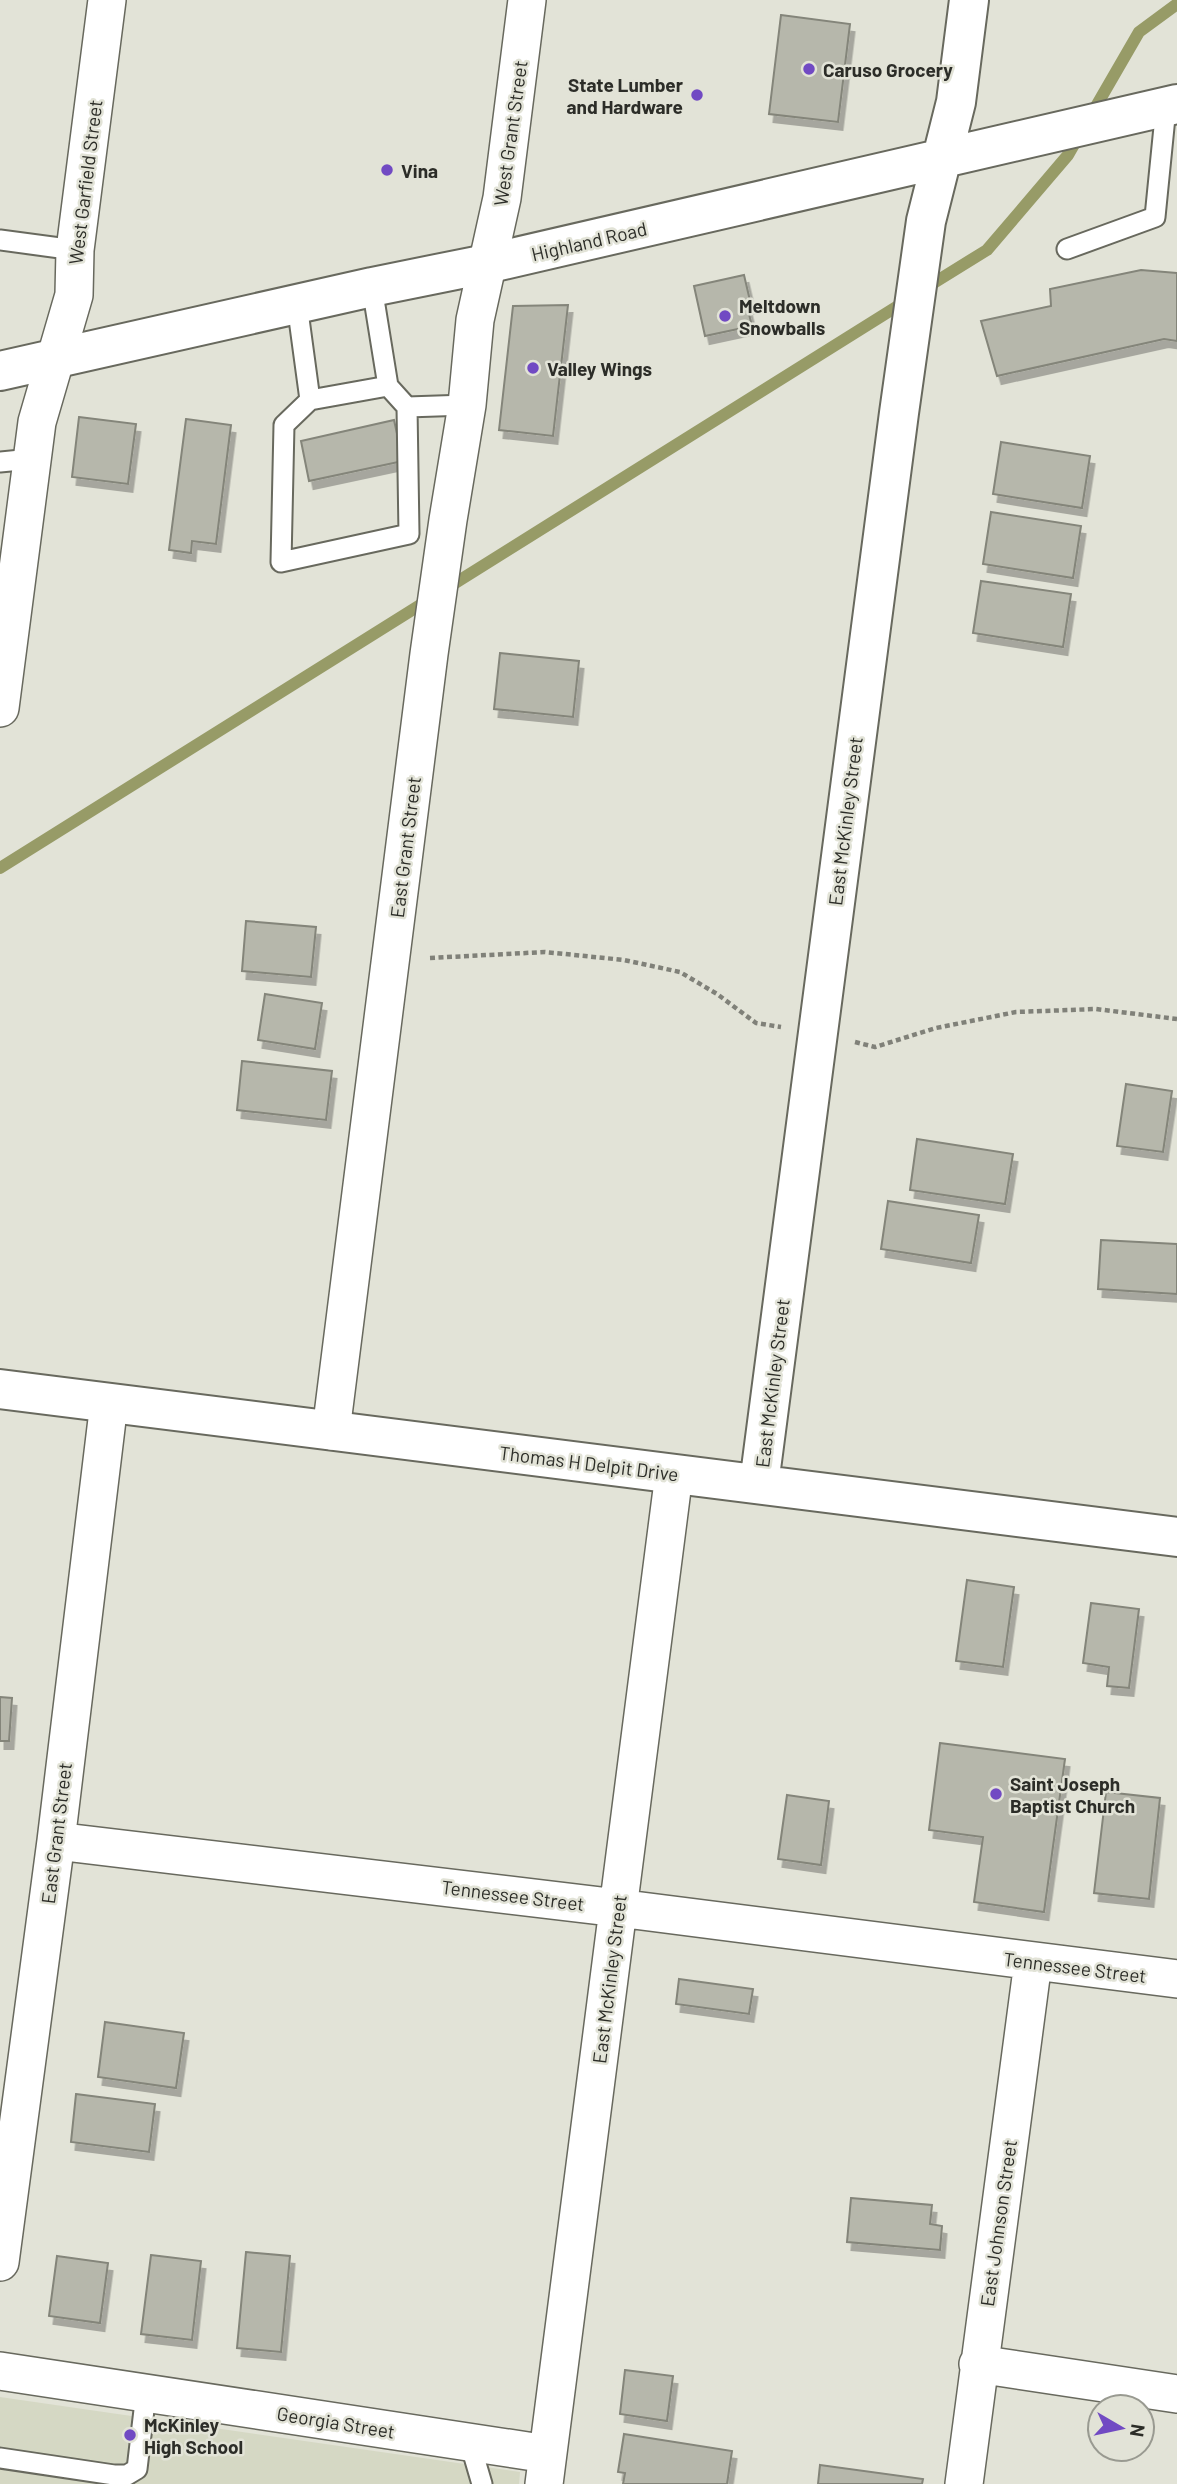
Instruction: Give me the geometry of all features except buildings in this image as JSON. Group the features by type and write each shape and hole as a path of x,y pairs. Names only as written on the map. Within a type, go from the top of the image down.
{"street":[{"name":"West Garfield Street","path":"0,708 16,461 37,422 74,295 75,250 107,0"},
{"name":"West Grant Street","path":"486,264 502,198 527,0"},
{"name":"East McKinley Street","path":"759,1484 908,352 925,232 956,102 969,0"},
{"name":"Highland Road","path":"0,371 486,264 1172,106"},
{"name":"East Grant Street","path":"331,1431 429,654 467,405 475,320 486,264"},
{"name":"Thomas H Delpit Drive","path":"0,1389 1177,1537"},
{"name":"East Grant Street","path":"0,2262 3,2205 56,1841 109,1403"},
{"name":"East McKinley Street","path":"545,2469 674,1474"},
{"name":"Tennessee Street","path":"56,1841 618,1908 1177,1979"},
{"name":"East Johnson Street","path":"964,2484 1033,1962"},
{"path":"978,2364 1177,2394"},
{"name":"Georgia Street","path":"0,2371 470,2443 545,2469"}],"lane":[{"path":"1067,249 1155,217 1172,106"},
{"path":"0,240 75,250"},
{"path":"372,287 388,386 407,407 409,534 281,562 284,425 310,400 388,386"},
{"path":"297,304 310,400"},
{"path":"407,407 467,405"},
{"path":"0,2458 114,2476 127,2475 137,2469 146,2393"},
{"path":"470,2443 482,2484"}],"shaded area":[{"name":"McKinley High School","path":"0,2397 520,2472 519,2484 0,2484"}],"waterway":[{"path":"1091,115 1139,32 1177,4"},
{"path":"924,289 987,250 1068,155 1080,134"},
{"path":"0,868 909,299"}],"place":[{"name":"Caruso Grocery","path":"809,69"},
{"name":"State Lumber and Hardware","path":"697,95"},
{"name":"Vina","path":"387,170"},
{"name":"Meltdown Snowballs","path":"725,316"},
{"name":"Valley Wings","path":"533,368"},
{"name":"Saint Joseph Baptist Church","path":"996,1794"},
{"name":"McKinley High School","path":"130,2435"}]}
